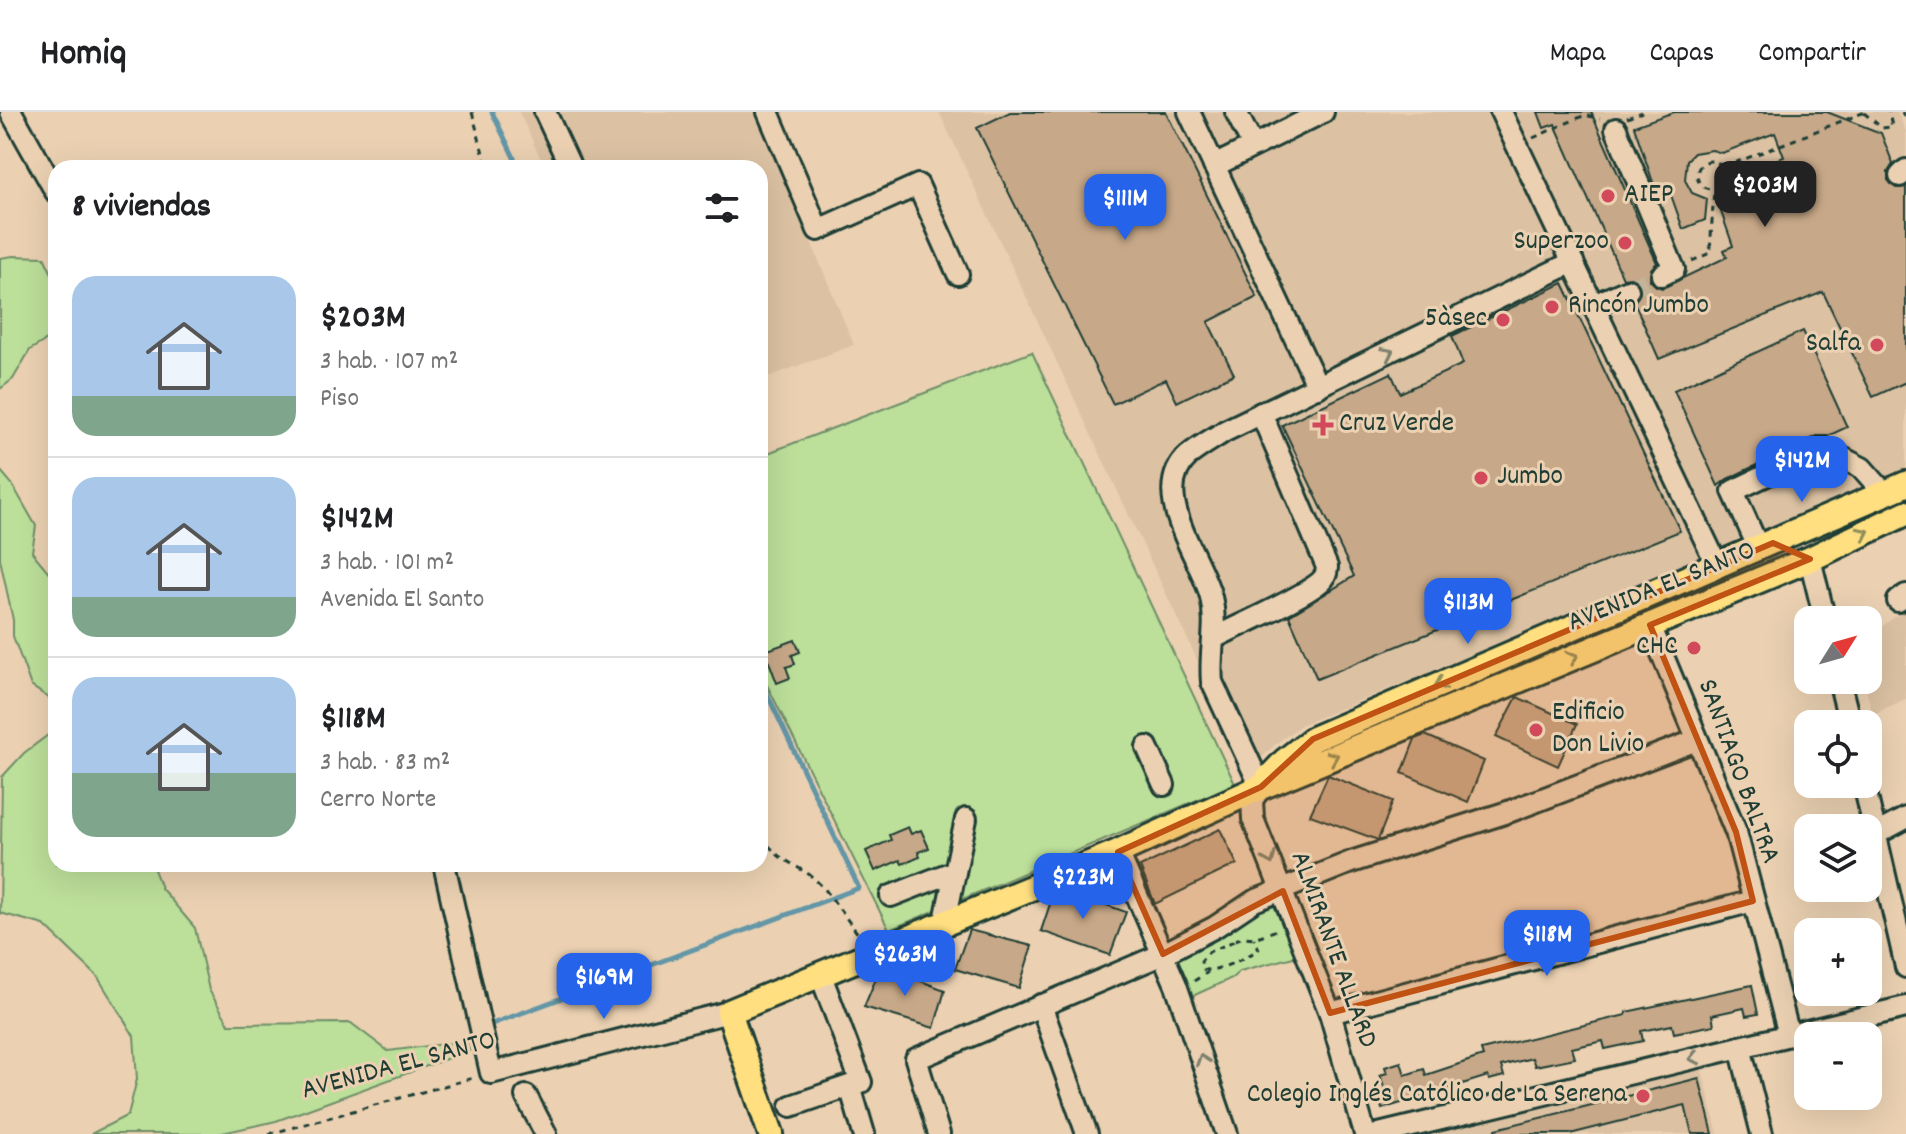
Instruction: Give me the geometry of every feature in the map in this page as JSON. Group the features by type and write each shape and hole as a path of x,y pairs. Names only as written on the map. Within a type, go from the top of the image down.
{"main road":[{"name":"AVENIDA EL SANTO","path":"1261,787 1285,761 1313,739 1895,489"},
{"name":"AVENIDA EL SANTO","path":"729,1012 1118,852 1261,787 1810,559 1906,513"},
{"path":"1766,546 1793,549 1810,559"},
{"path":"729,1012 764,1131"}],"street":[{"path":"11,112 48,178"},
{"path":"545,112 567,160"},
{"path":"768,112 818,230 918,185 958,274"},
{"path":"1189,112 1318,387"},
{"path":"1236,112 1253,146"},
{"path":"1214,166 1323,112"},
{"path":"1501,112 1718,567"},
{"path":"1612,125 1674,269 1662,275"},
{"path":"1261,787 1212,682 1210,664 1215,619 1210,594 1176,512 1174,479 1188,456 1225,431 1573,262"},
{"path":"1594,305 1628,290"},
{"path":"1214,638 1296,596 1322,581 1326,574 1327,567 1261,413"},
{"path":"1766,546 1733,491 1823,448 1895,489"},
{"path":"1810,559 1822,606"},
{"name":"SANTIAGO BALTRA","path":"1650,625 1736,832 1789,1035"},
{"path":"939,1134 916,1059 1163,954 1254,901 1351,862 1508,812 1697,740"},
{"path":"1147,747 1164,785"},
{"name":"ALMIRANTE ALLARD","path":"1261,787 1252,800 1253,819 1330,1013 1365,1134"},
{"path":"1882,831 1906,818"},
{"path":"945,921 966,819"},
{"path":"1118,852 1176,985 1227,1134"},
{"path":"1882,861 1906,967"},
{"path":"891,896 955,871"},
{"path":"446,872 491,1073"},
{"path":"1330,1013 1753,901"},
{"path":"791,1106 861,1082 820,973"},
{"path":"1041,1005 1087,1134"},
{"path":"1379,1134 1906,1007"},
{"name":"AVENIDA EL SANTO","path":"491,1073 729,1012"},
{"path":"1740,1047 1762,1134"},
{"path":"850,1086 864,1134"},
{"path":"526,1096 546,1134"}],"path":[{"path":"472,112 485,160"},
{"path":"1724,167 1864,113 1882,128 1892,127 1889,112"},
{"path":"1902,112 1906,120"},
{"path":"1517,146 1585,115 1612,125"},
{"path":"1714,189 1703,186 1697,178 1698,168 1712,160 1724,167"},
{"path":"1710,253 1714,189 1724,181 1724,167"},
{"path":"768,845 779,856 810,875 872,951"},
{"path":"1224,921 1234,941"},
{"path":"1254,938 1259,949 1251,955 1220,969 1208,972 1202,969 1201,961 1209,952 1244,937 1254,938 1295,925"},
{"name":"AVENIDA EL SANTO","path":"269,1134 491,1073"}],"highlighted area":[{"path":"1773,543 1810,559 1650,625 1736,832 1753,901 1330,1013 1283,891 1163,954 1118,852 1261,787 1313,739 1634,600"}],"shaded area":[{"path":"519,112 757,112 854,345 768,377 768,160 541,160"},
{"path":"939,112 1897,112 1906,131 1906,471 1726,550 1301,725 1249,770"},
{"path":"1906,608 1906,699 1882,710 1872,710 1867,694 1882,694 1882,626"},
{"name":"Colegio Inglés Católico de La Serena","path":"1701,1066 1718,1134 1427,1134 1456,1126"}],"green space":[{"path":"44,257 48,265 48,339 30,350 13,379 0,389 0,258"},
{"path":"1032,352 1235,784 889,930 768,687 768,453"},
{"path":"0,470 12,484 36,526 32,552 48,571 48,697 31,686 13,636 13,620 0,559"},
{"path":"48,735 48,872 155,872 161,888 195,928 209,990 229,1024 351,1023 388,1051 468,1041 471,1050 276,1121 218,1134 91,1134 128,1115 137,1079 134,1036 97,976 44,925 0,913 2,777 24,753"},
{"path":"1276,902 1301,955 1240,971 1232,978 1186,999 1172,953"}],"building":[{"path":"1010,112 1166,112 1257,297 1208,322 1234,374 1177,402 1166,379 1113,404 977,128"},
{"path":"1538,112 1591,112 1657,263 1651,269 1650,280 1662,288 1727,257 1724,250 1733,246 1719,206 1732,193 1736,174 1784,157 1775,133 1722,153 1712,150 1694,153 1687,160 1685,180 1692,193 1707,199 1705,220 1683,229 1671,195 1659,200 1634,126 1674,112 1827,112 1881,133 1893,164 1888,180 1896,188 1906,187 1906,382 1873,397 1823,292 1659,359 1634,302 1641,292 1639,284 1630,277 1623,278 1555,124 1544,128"},
{"name":"Jumbo","path":"1563,283 1680,531 1317,679 1289,616 1354,576 1282,425 1391,373 1400,393 1463,364 1452,336"},
{"path":"1803,331 1847,427 1828,436 1817,436 1718,486 1674,390"},
{"path":"795,640 800,652 792,655 795,664 786,667 790,678 777,683 768,650"},
{"name":"Edificio Don Livio","path":"1517,697 1577,724 1558,766 1496,737"},
{"path":"1425,735 1484,761 1468,802 1402,773 1415,739"},
{"path":"1328,775 1393,801 1378,840 1310,815"},
{"path":"908,827 911,834 921,830 929,848 918,852 920,857 902,864 900,860 875,871 866,851 891,840 889,835"},
{"path":"1220,829 1237,864 1155,904 1140,867"},
{"path":"1065,890 1126,912 1110,955 1041,931 1053,895"},
{"path":"969,930 1032,946 1019,988 955,969"},
{"path":"881,966 945,990 934,1028 864,1007"},
{"path":"1752,985 1758,1014 1746,1016 1744,1008 1712,1015 1714,1025 1674,1033 1672,1025 1641,1031 1643,1041 1605,1049 1603,1041 1572,1048 1575,1058 1535,1066 1532,1058 1501,1066 1504,1076 1489,1080 1488,1076 1382,1109 1377,1093 1385,1090 1380,1075 1387,1073 1385,1067 1401,1062 1405,1075 1424,1069 1426,1075 1483,1056 1481,1050 1626,1015 1626,1012"},
{"path":"1699,1078 1713,1134 1692,1134 1685,1105 1570,1134 1496,1134 1496,1129"}],"waterway":[{"path":"492,112 515,160"},
{"path":"489,1025 859,888 768,696"}],"tunnel":[{"path":"1628,290 1662,275"}],"place":[{"name":"AIEP","path":"1608,196"},
{"name":"Superzoo","path":"1625,243"},
{"name":"Rincón Jumbo","path":"1552,307"},
{"name":"5àsec","path":"1503,320"},
{"name":"Salfa","path":"1877,345"},
{"name":"Cruz Verde","path":"1323,425"},
{"name":"Jumbo","path":"1481,478"},
{"name":"CHC","path":"1694,648"},
{"name":"Edificio Don Livio","path":"1536,730"},
{"name":"Colegio Inglés Católico de La Serena","path":"1643,1096"}]}
